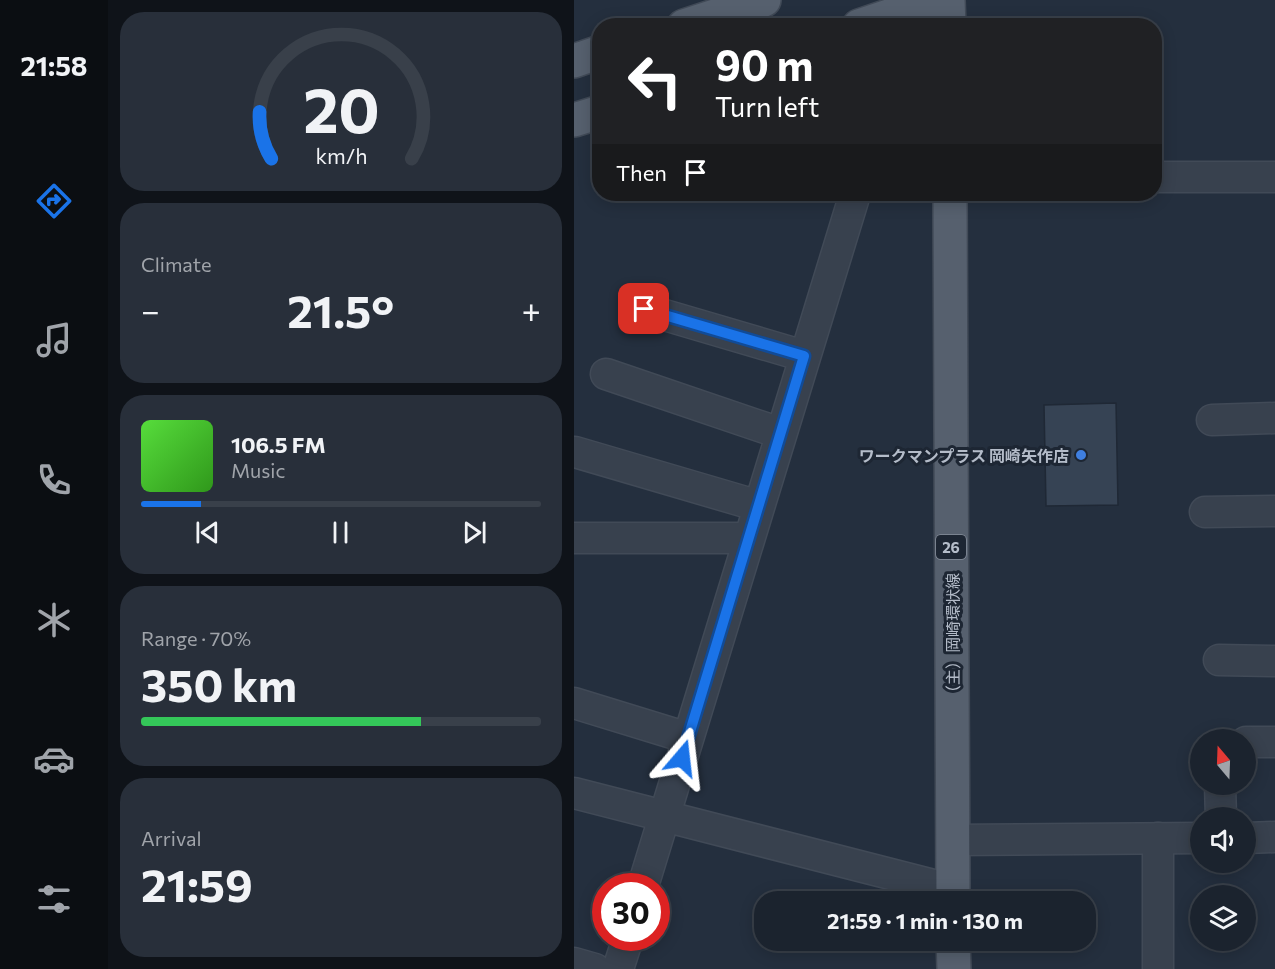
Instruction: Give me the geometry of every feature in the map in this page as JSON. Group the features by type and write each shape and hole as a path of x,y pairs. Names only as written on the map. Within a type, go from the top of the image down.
{"main road":[{"path":"709,18 764,0"},
{"path":"883,18 936,0"},
{"path":"949,0 949,18"},
{"path":"574,120 592,114"},
{"name":"（主）岡崎環状線","path":"950,201 953,891"},
{"path":"953,951 954,969"}],"street":[{"path":"1162,177 1274,177"},
{"path":"647,873 853,201"},
{"path":"644,309 804,356"},
{"path":"606,374 780,433"},
{"path":"1212,420 1274,418"},
{"path":"575,452 759,506"},
{"path":"1205,512 1274,511"},
{"path":"574,538 749,538"},
{"path":"1219,660 1274,661"},
{"path":"574,703 688,738"},
{"path":"1256,742 1274,742"},
{"path":"574,793 935,891"},
{"path":"1256,838 1274,837"},
{"path":"1158,838 1158,969"},
{"path":"953,840 1190,838"},
{"path":"618,969 624,951"},
{"path":"574,963 595,969"}],"building":[{"name":"ワークマンプラス 岡崎矢作店","path":"1116,403 1118,505 1046,506 1044,405"}],"place":[{"name":"ワークマンプラス 岡崎矢作店","path":"1081,455"}],"route":[{"path":"644,309 804,356 682,758"}]}
